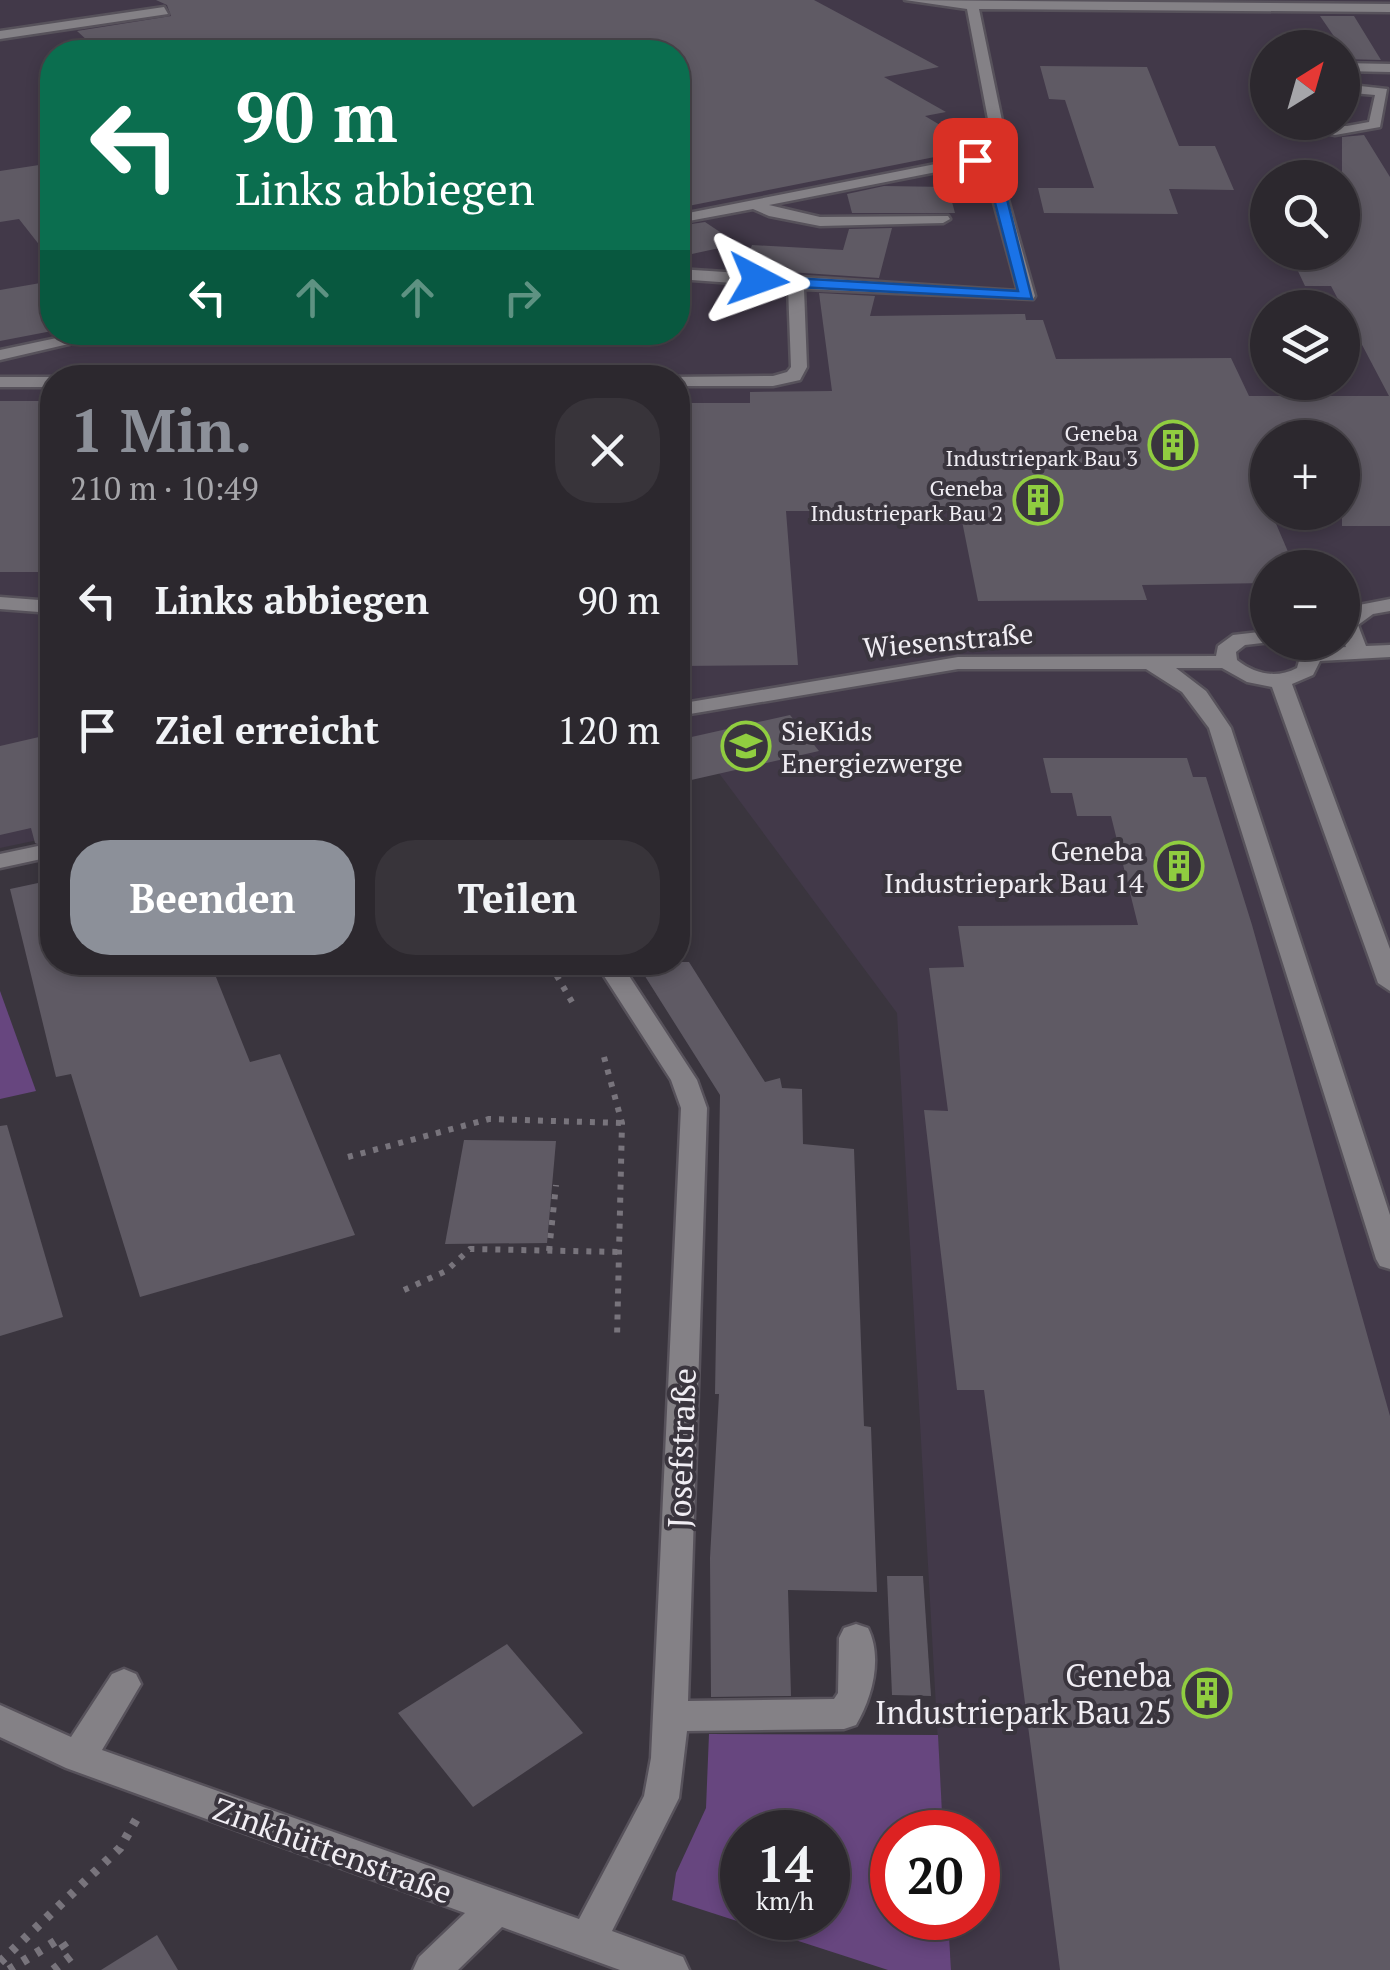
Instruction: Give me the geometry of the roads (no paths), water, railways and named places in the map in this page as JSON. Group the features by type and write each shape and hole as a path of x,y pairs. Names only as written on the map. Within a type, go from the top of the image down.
{"street":[{"path":"912,0 1390,8"},
{"path":"690,217 975,160 989,154 999,140 972,2"},
{"path":"0,35 164,11"},
{"path":"1360,69 1390,70"},
{"path":"1360,90 1382,92 1375,124 1360,128"},
{"path":"690,275 1027,296 994,175 975,160"},
{"path":"755,204 770,214 802,220 942,219"},
{"path":"690,381 773,381 794,376 799,367 796,283"},
{"path":"0,355 49,345"},
{"path":"0,382 40,382"},
{"path":"0,603 40,606"},
{"path":"1360,611 1390,604"},
{"path":"1250,640 1232,643 1225,650 1227,662 1243,674 1280,680 1306,671 1307,660"},
{"path":"1360,651 1390,652"},
{"path":"1147,662 1191,686 1212,710 1220,728 1390,1259"},
{"name":"Wiesenstraße","path":"690,708 958,663 1227,662"},
{"path":"1280,680 1390,983"},
{"path":"0,862 38,853"},
{"name":"Josefstraße","path":"587,1941 660,1798 670,1758 694,1108 684,1080 615,975"},
{"path":"671,1716 844,1714 855,1696 856,1638"},
{"path":"78,1757 124,1684"},
{"name":"Zinkhüttenstraße","path":"0,1720 78,1757 670,1970"},
{"path":"432,1970 495,1910"}],"place":[{"name":"Geneba Industriepark Bau 3","path":"1173,445"},
{"name":"Geneba Industriepark Bau 2","path":"1038,500"},
{"name":"SieKids Energiezwerge","path":"746,746"},
{"name":"Geneba Industriepark Bau 14","path":"1179,866"},
{"name":"Geneba Industriepark Bau 25","path":"1207,1693"}]}
